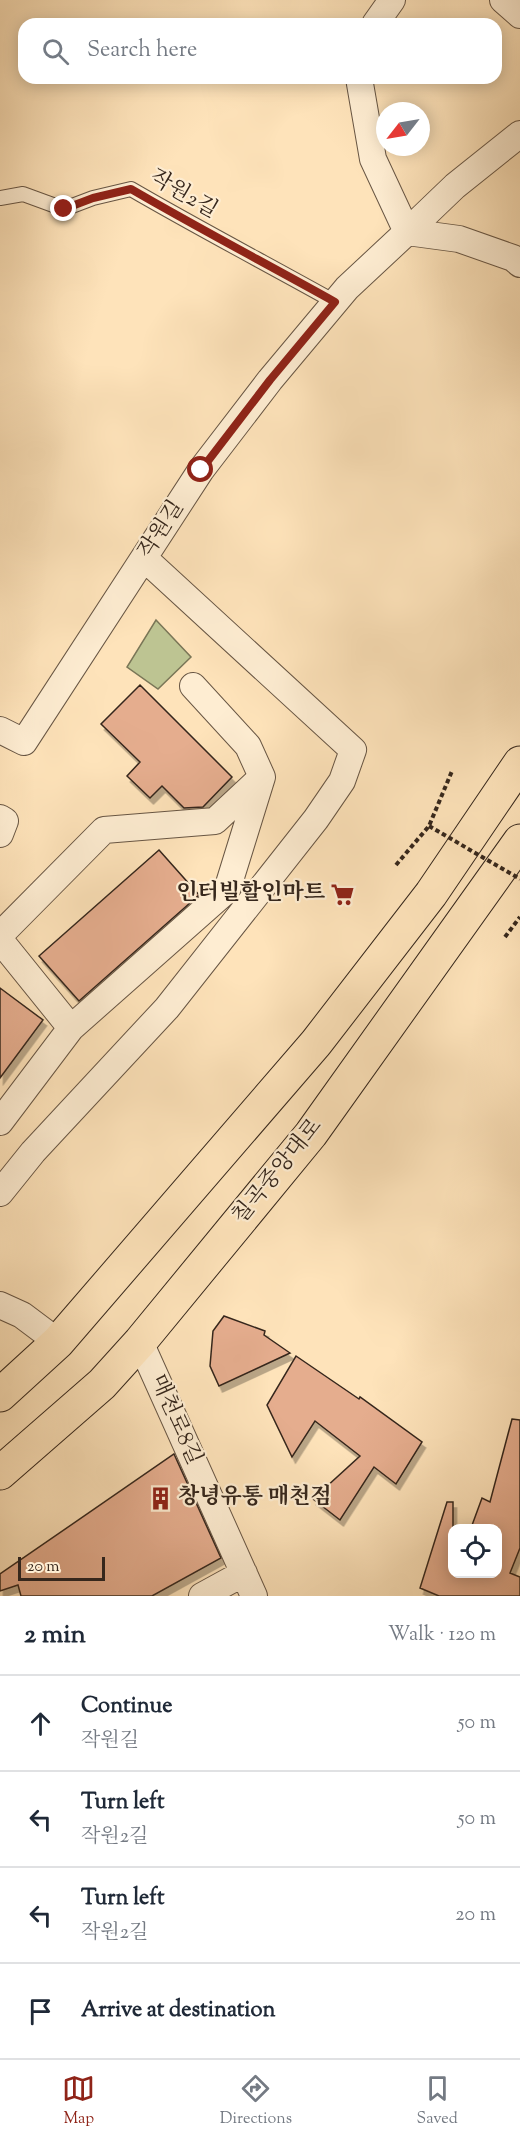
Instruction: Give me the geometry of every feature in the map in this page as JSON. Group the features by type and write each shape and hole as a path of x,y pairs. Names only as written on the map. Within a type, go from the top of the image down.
{"main road":[{"path":"0,1395 58,1342 316,1043 431,894 520,763"},
{"name":"칠곡중앙대로","path":"0,1473 102,1384 140,1342 311,1134 520,841"}],"street":[{"path":"503,0 520,15"},
{"path":"358,84 373,159 407,232 459,238 513,258 520,264"},
{"name":"작원길","path":"0,730 24,742 201,470 270,380 347,288 455,186 520,134"},
{"path":"0,1193 33,1152 174,999 316,819 342,781 354,750 144,558"},
{"path":"0,1122 71,1028 227,890 262,777 248,746 193,686"},
{"path":"0,935 104,830 215,821 262,777"},
{"path":"0,818 5,821 0,834"},
{"path":"0,940 71,1028"},
{"path":"0,1305 22,1315 58,1342"},
{"name":"매천로8길","path":"140,1342 254,1596"},
{"path":"202,1596 244,1573"}],"lane":[{"name":"작원2길","path":"0,198 23,194 64,209 93,198 131,189 194,226 335,302"}],"path":[{"path":"396,865 429,826 452,771"},
{"path":"429,826 520,879"},
{"path":"505,937 520,917"}],"green space":[{"path":"156,620 191,657 158,689 127,667"}],"building":[{"path":"140,685 232,777 203,807 184,808 162,786 150,798 127,776 140,762 101,724"},
{"path":"159,850 199,895 79,1001 39,956"},
{"path":"0,988 43,1020 0,1078"},
{"path":"224,1316 265,1331 264,1335 290,1353 219,1386 210,1366 213,1331"},
{"path":"296,1356 359,1399 360,1397 422,1442 396,1484 374,1467 340,1520 313,1499 360,1456 315,1421 292,1457 267,1405"},
{"path":"512,1419 520,1420 520,1548 510,1573 520,1577 520,1596 439,1596 420,1588 447,1502 453,1502 453,1524 448,1524 448,1578 502,1578 502,1524 472,1524 482,1498 490,1502"},
{"name":"창녕유통 매천점","path":"174,1454 221,1558 152,1596 21,1596 18,1585 0,1591 0,1574"}],"place":[{"name":"인터빌할인마트","path":"343,894"},
{"name":"창녕유통 매천점","path":"160,1498"}],"route":[{"path":"64,209 93,198 131,189 194,226 335,302 270,380 201,470"}]}
